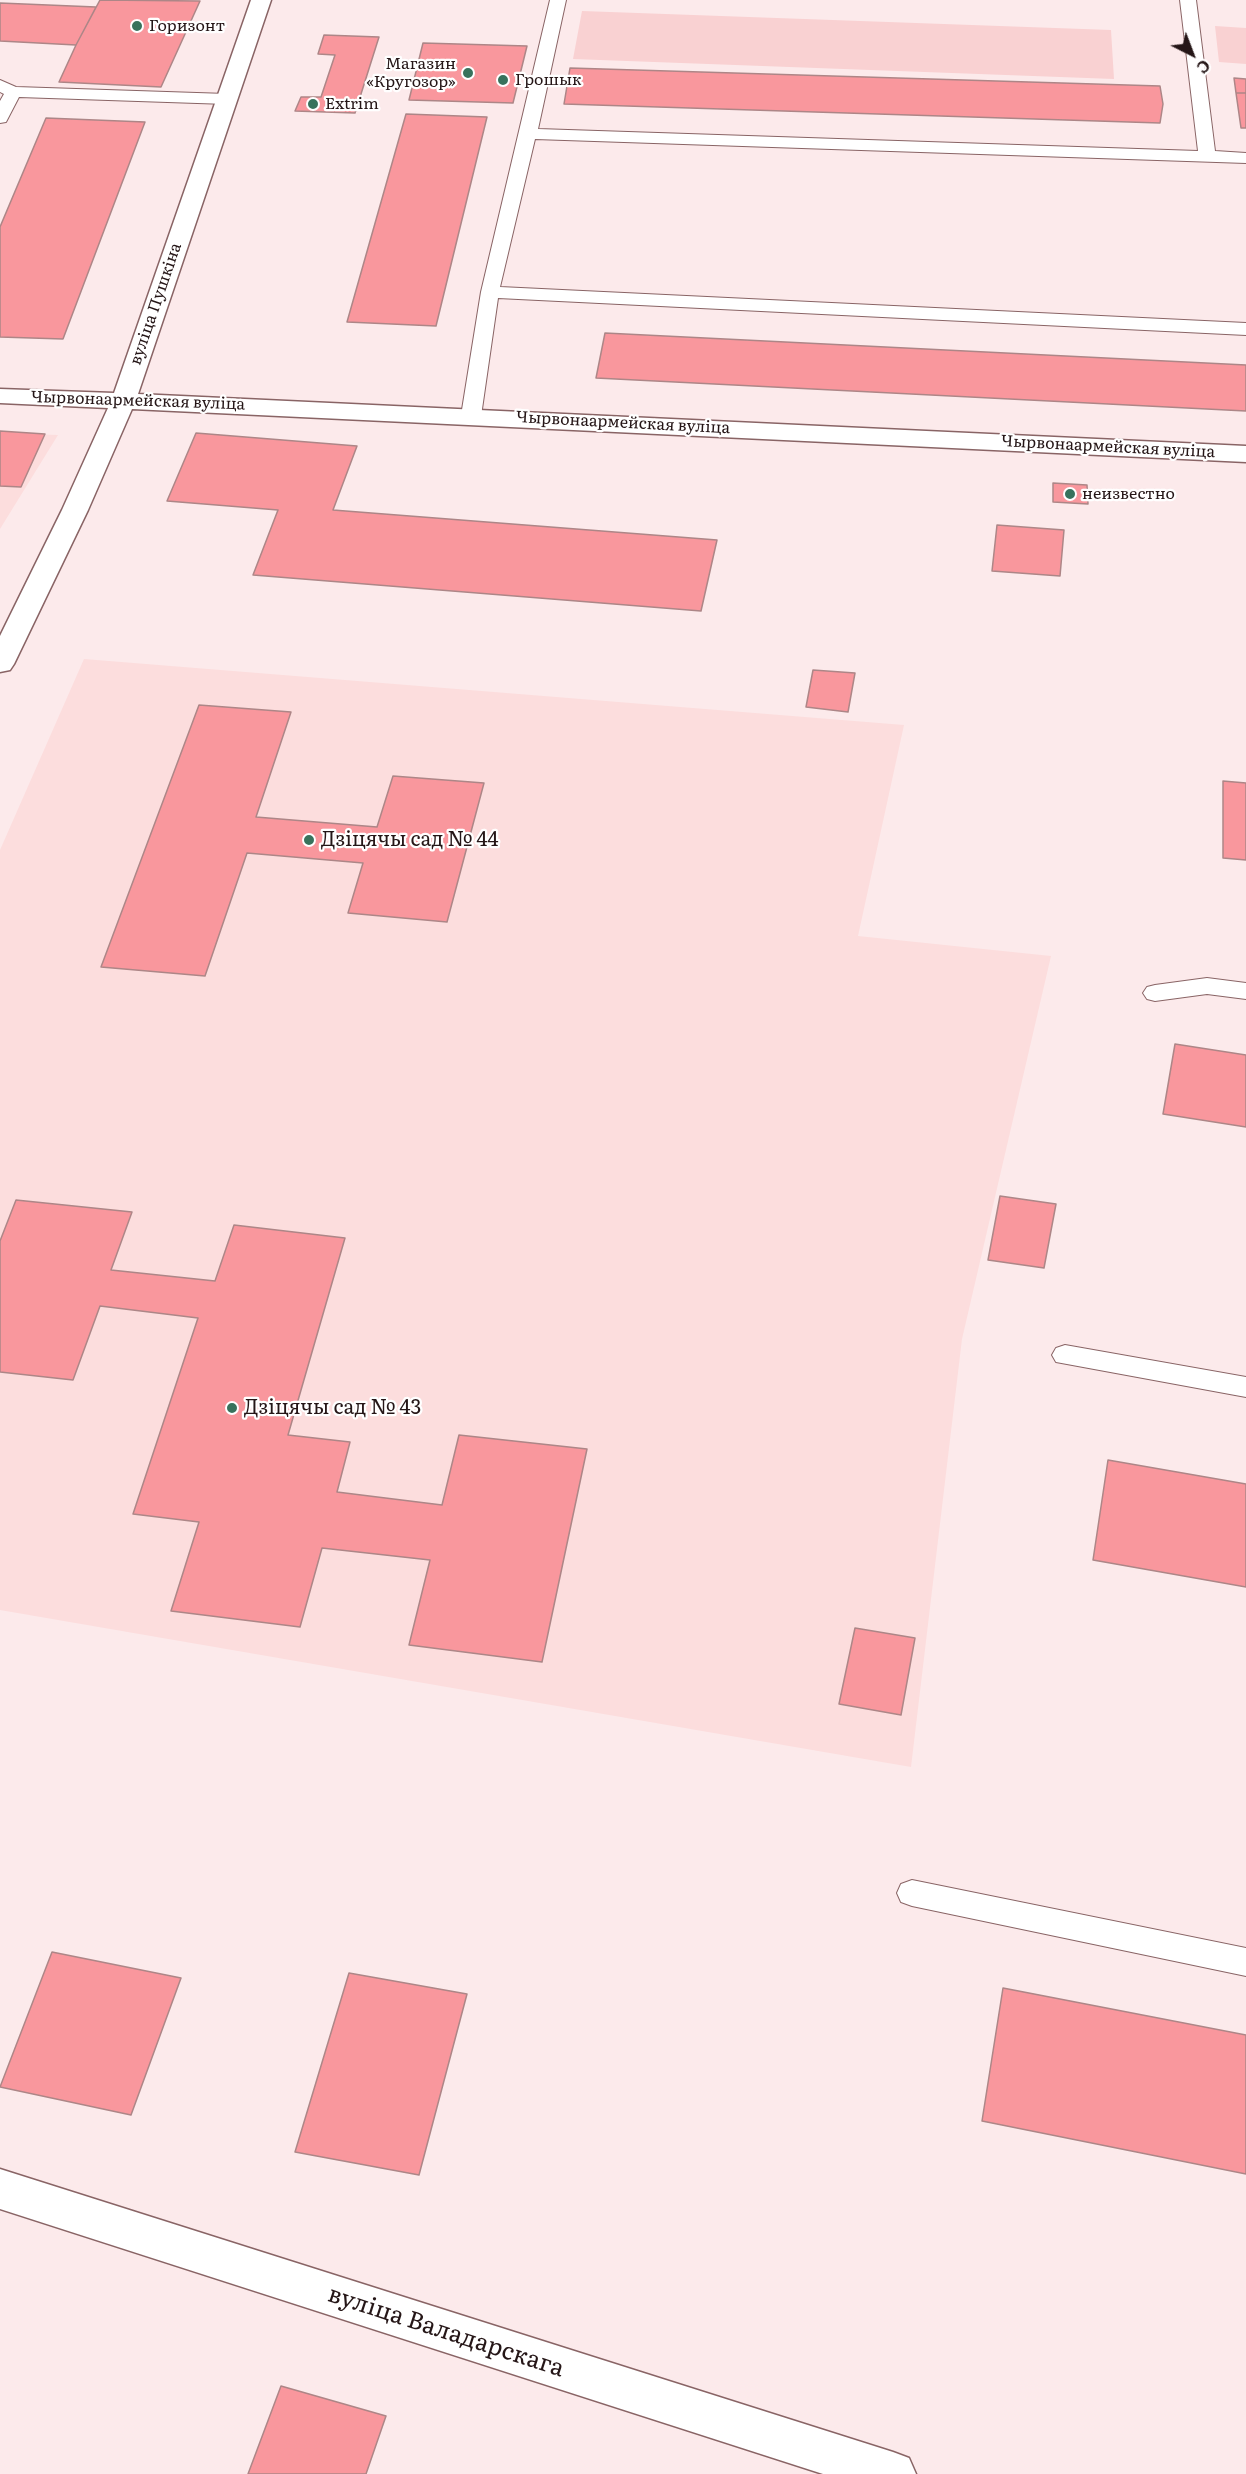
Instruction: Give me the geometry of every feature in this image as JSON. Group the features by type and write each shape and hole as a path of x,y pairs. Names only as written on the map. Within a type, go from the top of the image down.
{"street":[{"name":"вуліца Пушкіна","path":"0,664 75,510 124,400 261,0"},
{"name":"Чырвонаармейская вуліца","path":"0,396 471,416 1246,454"},
{"name":"вуліца Валадарскага","path":"0,2189 893,2474"}],"lane":[{"path":"471,416 490,292 558,0"},
{"path":"1188,0 1207,156"},
{"path":"0,118 6,88 226,99"},
{"path":"528,134 1246,158"},
{"path":"490,292 1246,330"},
{"path":"1155,993 1207,986 1246,991"},
{"path":"1065,1355 1246,1387"},
{"path":"912,1893 1246,1962"}],"shaded area":[{"path":"582,11 1111,30 1114,79 573,59"},
{"path":"1215,26 1246,28 1246,64 1219,62"},
{"path":"0,433 58,435 0,529"},
{"path":"84,659 904,725 858,936 1051,956 962,1339 911,1767 0,1610 0,850"}],"building":[{"name":"Горизонт","path":"100,0 200,1 161,87 59,82"},
{"path":"0,3 96,7 76,45 0,41"},
{"path":"324,35 379,37 355,113 295,111 301,97 321,97 335,55 318,54"},
{"name":"Магазин «Кругозор»","path":"423,43 527,46 513,103 409,100"},
{"path":"570,68 1160,86 1163,104 1160,123 564,104"},
{"path":"1234,78 1246,79 1246,93 1236,93"},
{"path":"1236,93 1246,93 1246,128 1241,128"},
{"path":"406,114 487,117 436,326 347,322"},
{"path":"46,118 145,122 63,339 0,337 0,227"},
{"path":"605,333 1246,365 1246,411 596,378"},
{"path":"0,431 45,434 21,487 0,486"},
{"path":"196,433 357,446 333,510 717,540 701,611 253,575 278,510 167,501"},
{"name":"неизвестно","path":"1053,483 1087,485 1088,504 1053,502"},
{"path":"997,525 1064,530 1060,576 992,571"},
{"path":"813,670 855,673 848,712 806,707"},
{"name":"Дзіцячы сад № 44","path":"199,705 291,712 256,817 377,827 393,776 484,783 447,922 348,913 363,863 247,853 205,976 101,967"},
{"path":"1223,781 1246,783 1246,860 1223,858"},
{"path":"1175,1044 1246,1055 1246,1127 1163,1114"},
{"path":"1000,1196 1056,1204 1044,1268 988,1260"},
{"name":"Дзіцячы сад № 43","path":"16,1200 132,1212 111,1270 215,1281 234,1225 345,1238 288,1435 350,1442 337,1492 442,1505 459,1435 587,1449 542,1662 409,1645 430,1560 322,1548 300,1627 171,1611 199,1522 133,1514 198,1318 100,1306 73,1380 0,1372 0,1241"},
{"path":"1108,1460 1246,1484 1246,1587 1093,1560"},
{"path":"855,1628 915,1638 901,1715 839,1704"},
{"path":"52,1952 181,1978 131,2115 0,2087"},
{"path":"349,1973 467,1994 419,2175 295,2152"},
{"path":"1003,1988 1246,2035 1246,2174 982,2121"},
{"path":"281,2386 386,2416 366,2474 248,2474"}],"place":[{"name":"Горизонт","path":"137,26"},
{"name":"Магазин «Кругозор»","path":"468,73"},
{"name":"Грошык","path":"503,80"},
{"name":"Extrim","path":"313,104"},
{"name":"неизвестно","path":"1070,494"},
{"name":"Дзіцячы сад № 44","path":"309,840"},
{"name":"Дзіцячы сад № 43","path":"232,1408"}]}
